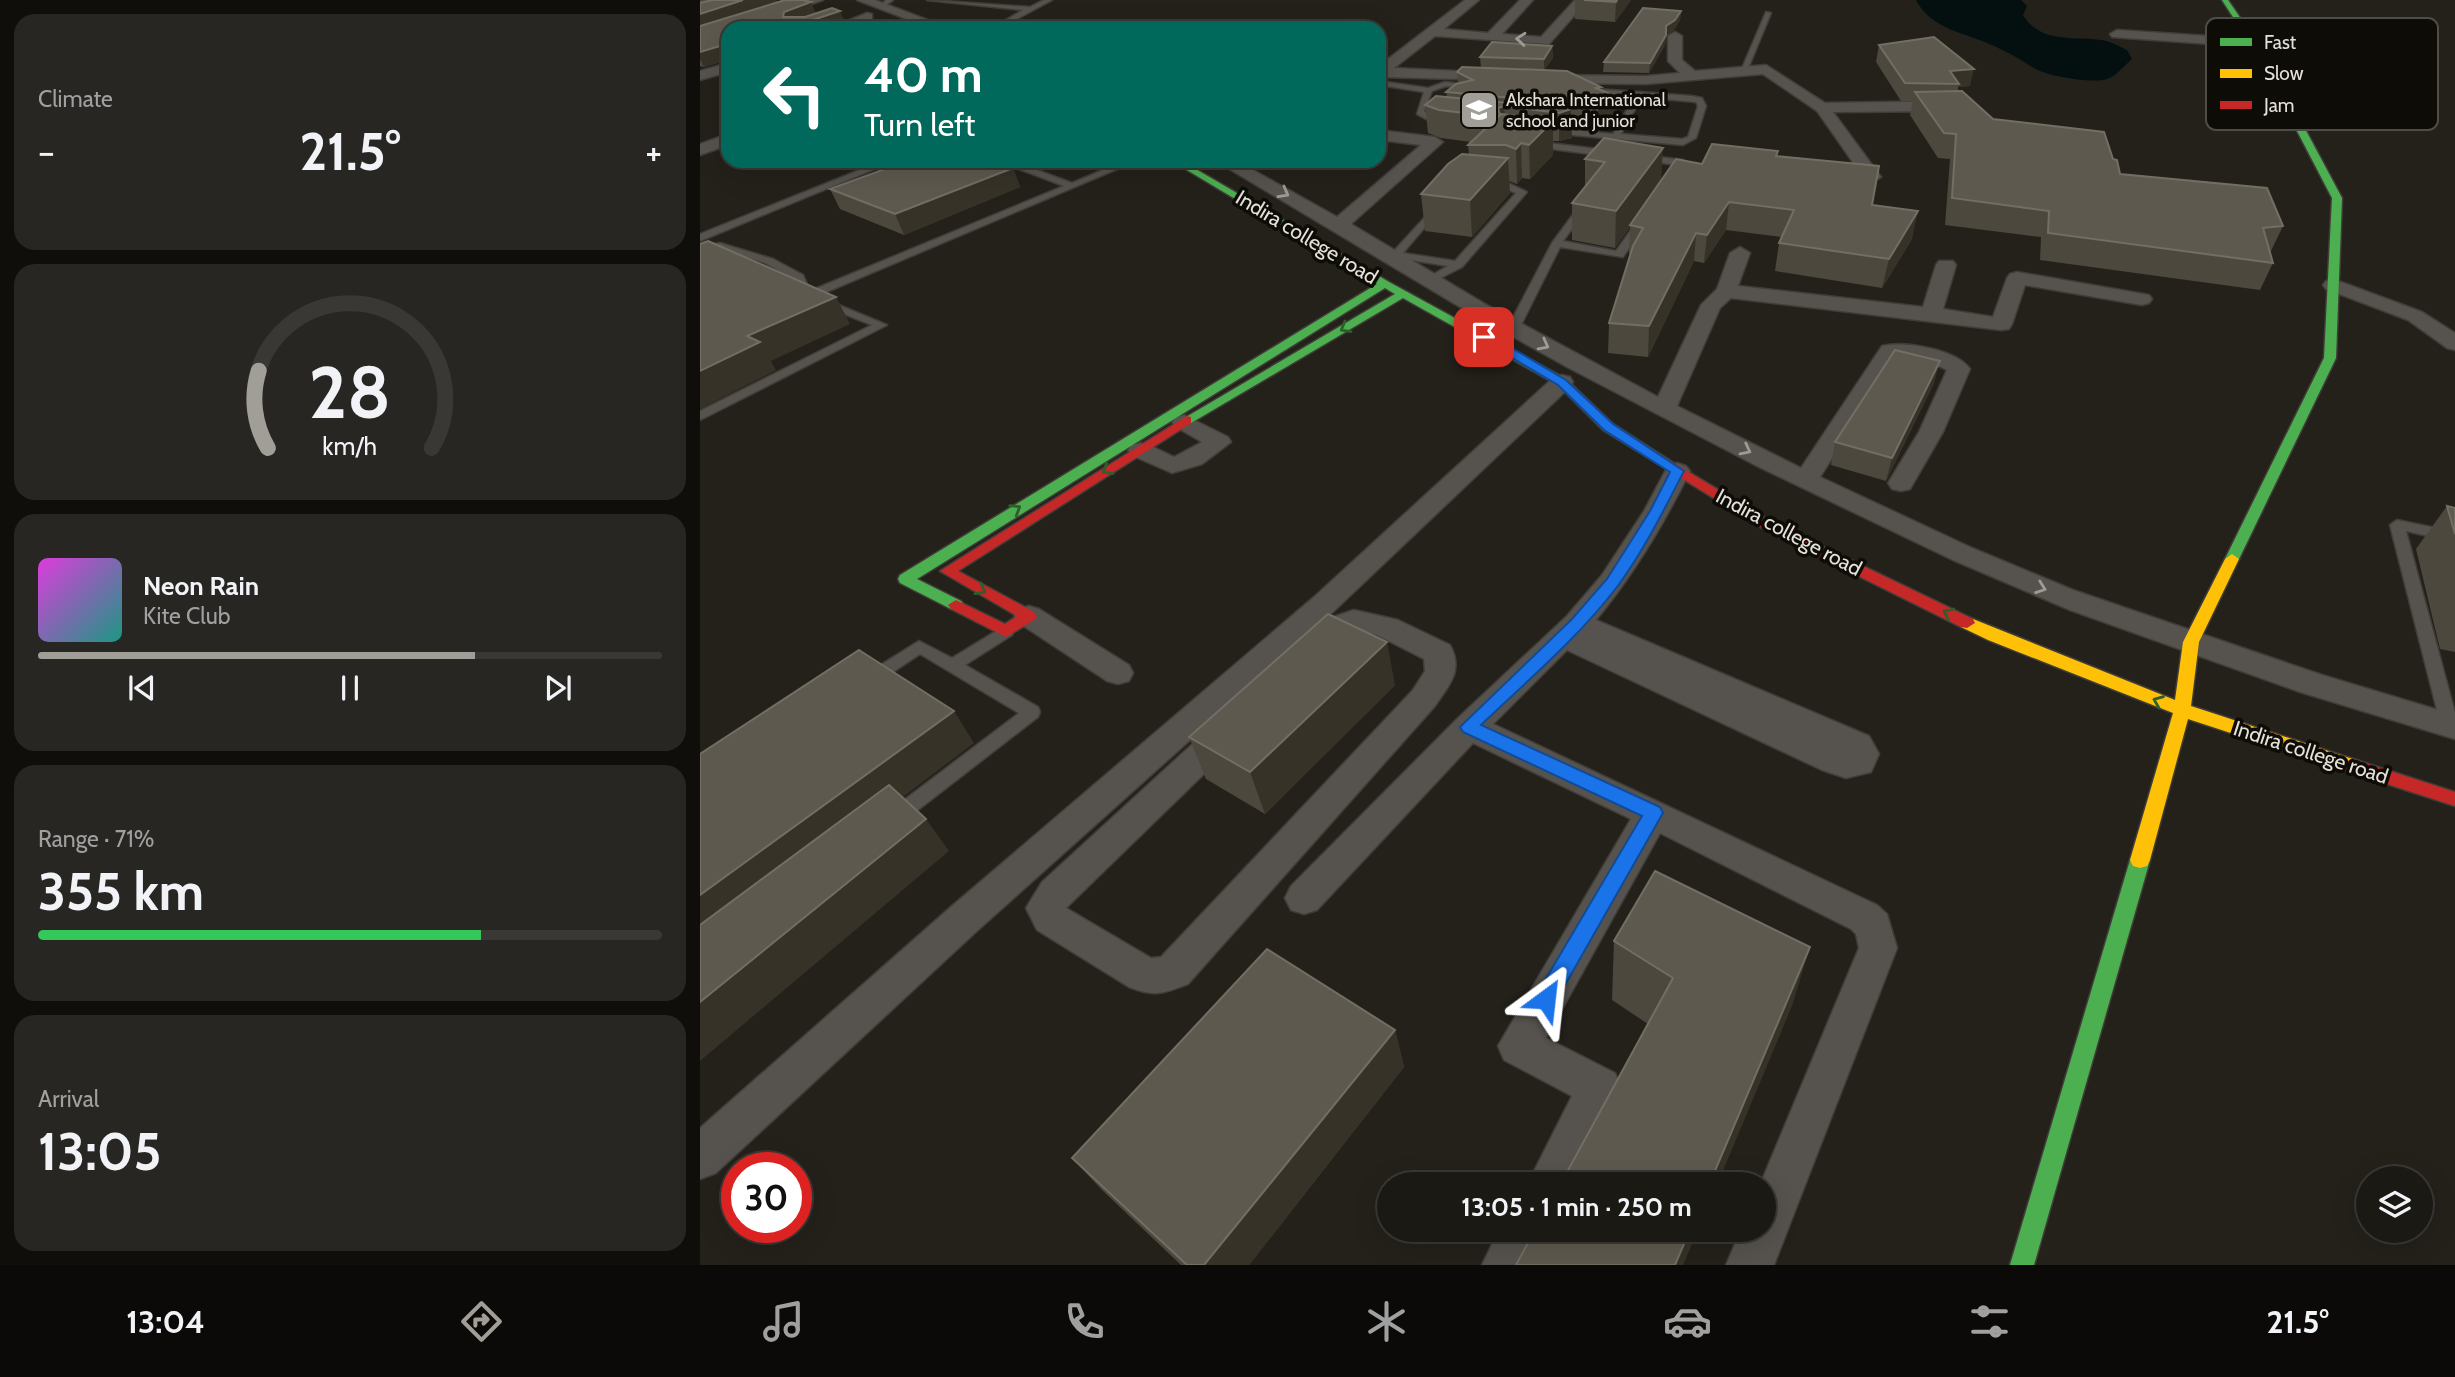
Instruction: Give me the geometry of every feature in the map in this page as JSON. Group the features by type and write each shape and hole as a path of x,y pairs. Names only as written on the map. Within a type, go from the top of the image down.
{"street":[{"path":"749,21 817,0"},
{"path":"863,0 885,3 926,21"},
{"path":"1386,71 1473,0"},
{"path":"1491,37 1527,0"},
{"path":"1431,32 1546,40 1582,0"},
{"path":"2225,0 2237,18"},
{"path":"824,19 849,10 872,19 864,21"},
{"path":"700,36 721,30"},
{"path":"2117,34 2206,40"},
{"path":"1675,36 1675,61 1692,76"},
{"path":"700,61 721,54"},
{"path":"700,76 721,68"},
{"path":"1541,83 1625,86 1766,69 1822,108 1872,177"},
{"path":"1386,76 1502,82"},
{"path":"1822,108 1965,108"},
{"path":"2022,1265 2182,710 2191,642 2330,358 2337,198 2300,130"},
{"path":"1340,224 1435,142 1386,136"},
{"path":"700,150 721,142"},
{"name":"Indira college road","path":"1230,168 1385,284 1562,382 1608,427 1767,525 1994,636 2182,710 2455,799"},
{"name":"Indira college road","path":"1231,168 1340,224 1429,281 1513,329 1805,479 2030,584 2325,690 2453,726"},
{"path":"1665,408 1711,305 1726,291 1740,253"},
{"path":"1931,314 1946,265"},
{"path":"1726,291 1931,314 1999,331 2017,278 2142,299"},
{"path":"1017,624 947,571 1140,450 1385,284"},
{"path":"2333,285 2415,316 2455,342"},
{"path":"1118,673 1017,624 905,579 1404,294"},
{"path":"1805,479 1890,351 1899,349 1950,362 1959,369 1931,432 1901,483"},
{"path":"700,1157 1081,816 1324,604 1562,382"},
{"path":"1140,450 1172,465 1193,459 1219,442 1189,415"},
{"path":"1304,898 1469,727 1570,630 1612,582 1657,511 1677,471"},
{"path":"1324,604 1354,620"},
{"path":"1354,620 1369,621 1408,636 1440,653 1441,672 1424,698 1174,971 1156,977 1143,974 1050,918 1045,908 1055,893 1115,838 1340,625 1354,620"},
{"path":"1570,630 1857,745 1862,754 1858,763 1846,765 1834,761 1570,630"},
{"path":"1469,727 1653,813 1864,917 1874,926 1878,948 1776,1200"},
{"path":"1556,1172 1600,1088 1519,1046 1653,813"},
{"path":"1081,816 1115,838"},
{"path":"1506,1265 1518,1242"},
{"path":"1750,1265 1759,1242"}],"lane":[{"path":"746,18 793,4 784,0"},
{"path":"930,0 1031,9"},
{"path":"1008,21 1049,0"},
{"path":"1743,71 1768,13"},
{"path":"1386,78 1429,90 1445,84 1502,82"},
{"path":"1548,130 1676,143 1692,138 1702,106 1699,100 1640,94 1625,86"},
{"path":"1429,90 1420,110 1422,115 1455,121"},
{"path":"1615,137 1640,94"},
{"path":"1518,142 1682,163 1667,186"},
{"path":"700,238 873,168"},
{"path":"1023,168 1072,186"},
{"path":"807,296 1115,168"},
{"path":"1429,281 1458,265 1522,192 1508,186 1483,184"},
{"path":"1446,196 1396,255 1458,265"},
{"path":"1513,329 1557,243 1588,201"},
{"path":"1557,243 1619,255 1651,209"},
{"path":"700,250 720,246 769,261 799,276 807,296 881,325 700,416"},
{"path":"2453,726 2447,684 2396,526 2455,537"},
{"path":"953,665 1017,624"},
{"path":"850,693 919,646 1032,712 880,828"}],"shaded area":[{"path":"1916,0 2021,0 2027,6 2023,15 2039,31 2058,37 2108,41 2127,50 2132,59 2107,79 2080,80 2057,76 2038,70 1999,48 1940,24 1923,10"}],"building":[{"path":"712,0 743,0 700,14 700,3"},
{"path":"785,0 811,2 784,12 783,17 805,17 832,8 840,11 810,21 721,21 721,47 700,52 700,26"},
{"path":"1584,0 1617,0 1616,2"},
{"path":"1643,8 1681,11 1675,20 1666,26 1666,35 1650,63 1604,62"},
{"path":"1934,37 1974,69 1950,71 1959,84 1905,83 1879,45"},
{"path":"1492,42 1552,46 1544,59 1480,57"},
{"path":"1462,67 1567,71 1617,97 1615,102 1598,106 1446,92 1456,84 1473,80 1457,72"},
{"path":"1962,91 1993,119 2104,132 2113,159 2117,160 2120,174 2267,188 2283,226 2263,228 2273,263 2048,233 2049,211 1952,198 1956,134 1944,133 1915,92"},
{"path":"1436,96 1571,109 1559,113 1504,106 1498,108 1498,117 1439,110 1425,105"},
{"path":"1501,114 1553,121 1529,145 1521,143 1516,149 1506,145 1468,145"},
{"path":"1604,138 1663,148 1616,211 1572,203 1605,162 1585,159"},
{"path":"1712,144 1778,151 1776,156 1879,166 1872,205 1918,211 1889,259 1779,243 1794,210 1729,202 1707,235 1696,233 1649,326 1609,323 1633,246 1643,228 1630,225 1676,159 1702,164"},
{"path":"1462,154 1508,158 1470,200 1421,194 1448,164"},
{"path":"888,168 1013,168 895,214 830,189"},
{"path":"708,241 836,297 747,336 760,342 700,371 700,244"},
{"path":"1895,350 1940,361 1892,458 1835,442"},
{"path":"2447,506 2455,508 2455,534"},
{"path":"1328,614 1387,642 1250,772 1189,737"},
{"path":"859,650 954,711 700,895 700,754"},
{"path":"889,785 926,819 700,1002 700,925"},
{"path":"1655,871 1810,947 1715,1172 1567,1172 1673,978 1614,941"},
{"path":"1267,949 1395,1030 1204,1265 1187,1265 1072,1158"},
{"path":"1528,1242 1685,1242 1675,1265 1516,1265"}],"traffic: fast":[{"path":"2225,0 2237,18"},
{"path":"2232,559 2330,358 2337,198 2301,130"},
{"path":"1188,168 1385,284 1562,382 1608,427 1662,460"},
{"path":"956,605 905,579 1385,284"},
{"path":"1187,420 1403,294"},
{"path":"2022,1265 2140,860"}],"traffic: slow":[{"path":"2140,860 2182,710 2191,642 2232,559"},
{"path":"1967,623 2182,710 2353,766"}],"traffic: jam":[{"path":"956,605 1006,631 1029,616 947,571 1187,420"},
{"path":"1662,460 1767,525 1967,623"},
{"path":"2353,766 2455,799"}],"place":[{"name":"Akshara International school and junior","path":"1479,110"}],"route":[{"path":"1484,337 1562,382 1608,427 1677,471 1657,511 1612,582 1577,623 1469,727 1653,813 1546,999"}]}
